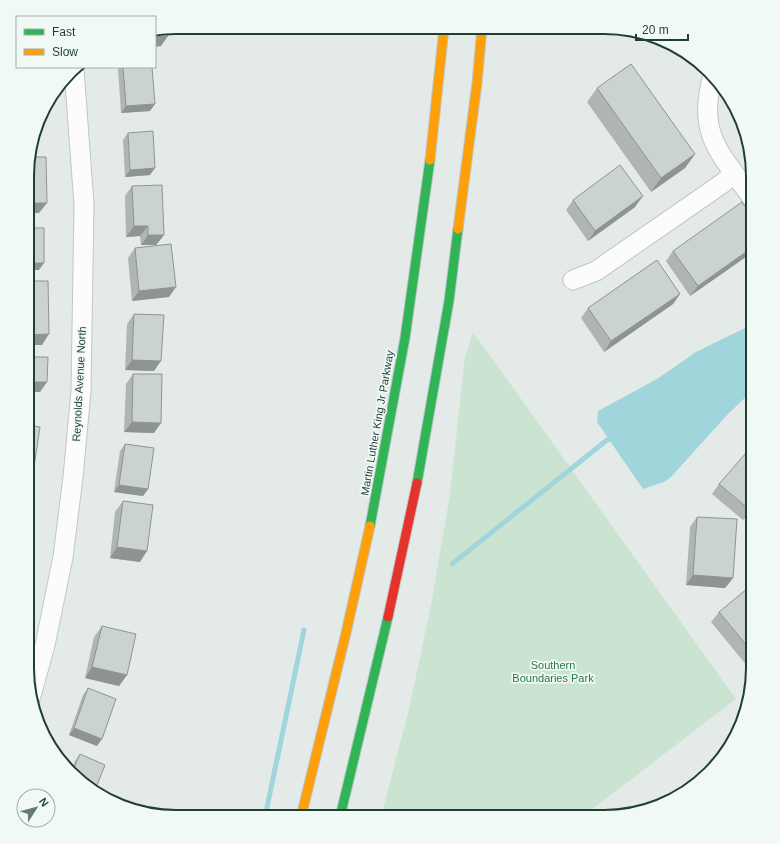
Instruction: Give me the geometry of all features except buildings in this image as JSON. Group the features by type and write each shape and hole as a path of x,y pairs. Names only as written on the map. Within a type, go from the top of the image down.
{"main road":[{"name":"Martin Luther King Jr Parkway","path":"302,810 341,659 371,523 395,398 418,253 443,34"},
{"path":"342,810 381,649 418,480 449,302 477,83 481,34"}],"street":[{"name":"Reynolds Avenue North","path":"35,683 45,645 63,557 73,477 81,391 84,205 75,77"},
{"path":"711,83 708,95 707,121 714,145 746,189"},
{"path":"573,280 596,271 723,183 734,173"}],"green space":[{"name":"Southern Boundaries Park","path":"473,332 736,699 591,810 383,810 410,705 432,600 450,494 465,357"}],"water":[{"path":"746,327 746,397 727,415 671,477 664,482 643,489 597,422 598,411 657,379 696,352"}],"waterway":[{"path":"452,564 607,440 613,438"},
{"path":"266,810 304,630"}],"traffic: fast":[{"path":"370,526 405,338 430,160"},
{"path":"417,483 449,301 458,229"},
{"path":"342,810 388,617"}],"traffic: slow":[{"path":"430,160 443,34"},
{"path":"458,229 477,83 481,34"},
{"path":"303,810 346,633 370,526"}],"traffic: jam":[{"path":"388,617 417,483"}]}
